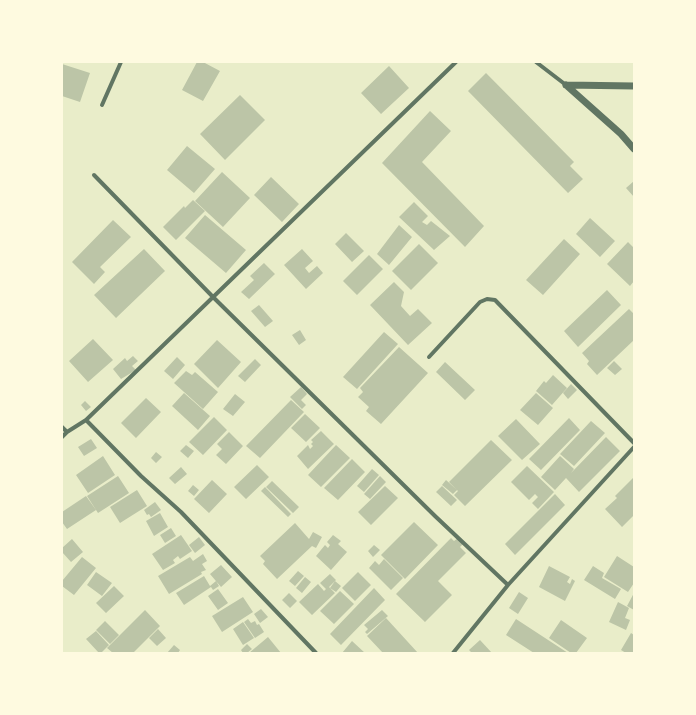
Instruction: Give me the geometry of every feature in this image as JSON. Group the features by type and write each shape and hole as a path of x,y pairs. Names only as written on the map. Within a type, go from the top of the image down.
{"street":[{"path":"102,105 121,62"},
{"path":"62,437 86,420 214,298 355,158 456,62"},
{"path":"536,62 566,85 621,134 634,149"},
{"path":"566,85 634,86"},
{"path":"94,175 214,298 435,516 508,585"},
{"path":"429,356 480,302 487,299 495,300 634,443"},
{"path":"86,420 141,476 181,512 316,653"},
{"path":"62,427 67,432"},
{"path":"453,653 508,585 634,447"}],"building":[{"path":"197,62 203,62 220,71 203,101 182,90"},
{"path":"62,64 90,73 80,102 62,96"},
{"path":"389,66 409,88 381,114 361,93"},
{"path":"486,73 574,162 570,166 583,179 568,193 468,91"},
{"path":"240,95 265,120 225,160 200,134"},
{"path":"430,111 451,131 422,162 484,226 465,247 382,163"},
{"path":"187,146 215,169 194,193 167,170"},
{"path":"222,172 250,198 223,227 195,201"},
{"path":"271,177 299,204 282,222 254,195"},
{"path":"634,181 634,197 626,188"},
{"path":"193,200 205,211 176,240 163,227 184,206 185,208"},
{"path":"414,202 428,216 422,222 427,225 431,221 450,236 434,250 399,217"},
{"path":"205,215 246,250 226,273 185,238"},
{"path":"590,218 615,241 600,257 576,234"},
{"path":"113,220 131,237 100,267 105,272 94,284 72,262"},
{"path":"399,225 412,237 389,265 377,254"},
{"path":"346,233 364,251 352,262 335,244"},
{"path":"564,239 580,254 543,295 526,280"},
{"path":"628,242 634,248 634,281 630,286 607,264"},
{"path":"419,244 438,263 411,290 392,271"},
{"path":"144,249 165,271 116,318 94,295"},
{"path":"302,249 313,261 305,268 309,273 317,266 323,273 306,289 284,265"},
{"path":"369,255 383,269 357,295 343,281"},
{"path":"264,263 275,274 249,299 241,292 254,280 250,276"},
{"path":"394,282 404,292 401,306 410,316 418,309 432,323 408,345 370,305"},
{"path":"607,290 621,305 578,347 564,331"},
{"path":"259,305 273,321 265,327 251,311"},
{"path":"629,309 634,314 634,340 597,375 587,364 589,361 582,353"},
{"path":"300,330 306,340 299,345 292,335"},
{"path":"384,332 398,344 357,389 343,377"},
{"path":"93,339 113,360 88,382 69,361"},
{"path":"217,340 241,362 218,388 194,364"},
{"path":"399,347 428,373 381,424 366,411 369,407 358,397 363,392 360,388"},
{"path":"133,356 138,361 132,366 136,370 121,379 113,369 125,358 127,361"},
{"path":"177,357 185,365 173,379 164,371"},
{"path":"255,359 261,365 245,382 238,376"},
{"path":"614,361 622,369 615,375 607,368"},
{"path":"445,362 475,390 465,400 436,372"},
{"path":"186,371 192,375 195,372 218,392 203,409 174,383"},
{"path":"553,375 567,388 552,405 536,391 544,381 546,383"},
{"path":"571,384 577,390 568,399 563,393"},
{"path":"301,387 307,394 301,400 306,405 302,409 290,397"},
{"path":"184,393 210,416 198,430 172,406"},
{"path":"536,393 553,408 538,425 520,410"},
{"path":"235,394 245,402 233,416 223,409"},
{"path":"146,398 161,412 136,438 121,423"},
{"path":"291,400 304,412 260,458 246,446"},
{"path":"85,401 91,407 86,411 81,405"},
{"path":"305,414 320,428 306,442 291,428"},
{"path":"214,417 227,430 203,455 189,442"},
{"path":"569,418 580,430 541,470 529,459"},
{"path":"516,419 540,444 522,460 498,436"},
{"path":"591,421 605,433 574,466 560,454"},
{"path":"321,431 334,444 308,469 297,456 308,445 310,449 313,446 311,444 313,442 311,440"},
{"path":"229,432 243,446 226,464 216,455 222,449 217,444"},
{"path":"606,437 620,451 579,492 566,478 555,490 541,477 560,456 574,469 571,473"},
{"path":"91,439 97,448 84,456 78,447"},
{"path":"491,440 512,460 465,506 454,495 458,491 449,482"},
{"path":"186,445 194,451 188,458 180,451"},
{"path":"336,445 350,458 321,487 308,475"},
{"path":"156,452 162,457 156,463 151,458"},
{"path":"103,456 115,475 88,493 76,475"},
{"path":"352,459 365,472 338,500 324,488"},
{"path":"257,465 269,477 246,499 234,487"},
{"path":"527,466 554,492 538,509 532,503 538,497 535,494 529,500 511,482"},
{"path":"181,467 187,474 175,484 169,478"},
{"path":"372,469 379,475 364,492 357,486"},
{"path":"118,476 129,493 98,513 87,496"},
{"path":"380,476 386,482 370,499 364,494"},
{"path":"634,477 634,515 622,527 605,509 617,498 615,496"},
{"path":"212,480 227,494 209,513 194,499"},
{"path":"446,480 457,490 453,494 442,485"},
{"path":"272,481 299,507 293,513 266,487"},
{"path":"193,485 199,490 194,496 188,491"},
{"path":"385,486 398,498 371,525 358,512"},
{"path":"442,486 457,500 451,506 436,492"},
{"path":"265,487 291,514 288,517 261,491"},
{"path":"137,490 147,506 120,523 110,507"},
{"path":"555,494 565,505 515,555 505,544"},
{"path":"86,496 96,510 67,529 62,522 62,512"},
{"path":"155,502 161,510 151,517 149,514 147,515 144,510"},
{"path":"160,513 168,527 154,536 146,521"},
{"path":"414,522 438,545 405,579 381,555"},
{"path":"295,523 309,539 313,532 322,537 316,548 312,546 277,579 263,564 265,561 260,556"},
{"path":"171,528 176,536 165,543 160,535"},
{"path":"181,535 192,551 180,559 178,556 173,560 175,563 163,570 152,554"},
{"path":"333,535 341,541 338,544 347,552 331,570 316,556 325,545 328,548 330,545 327,542"},
{"path":"199,537 205,545 195,553 189,545"},
{"path":"451,538 454,541 458,538 464,543 460,547 466,553 438,581 452,595 425,622 396,594"},
{"path":"72,539 83,552 71,562 62,552 62,548"},
{"path":"374,545 380,550 373,557 368,551"},
{"path":"203,554 207,561 202,564 206,570 169,594 158,576 190,557 193,561"},
{"path":"617,556 634,567 634,583 628,592 604,577"},
{"path":"82,557 96,568 74,595 62,586 62,581"},
{"path":"384,559 403,578 391,590 369,568 375,561 379,565"},
{"path":"221,565 232,577 221,587 210,574"},
{"path":"549,566 570,577 567,582 570,584 572,579 575,581 565,601 539,587"},
{"path":"593,566 604,573 602,578 621,589 615,599 584,580"},
{"path":"298,571 304,576 295,586 289,581"},
{"path":"96,572 112,583 102,596 87,585"},
{"path":"358,572 371,585 355,601 342,588"},
{"path":"330,574 336,580 329,587 335,593 312,615 299,602 318,584 324,591 326,589 320,583"},
{"path":"204,576 210,586 216,581 219,586 213,590 211,587 184,605 176,593"},
{"path":"305,577 311,582 302,593 296,588"},
{"path":"335,581 341,586 336,592 330,588"},
{"path":"114,586 124,596 106,613 96,603"},
{"path":"374,588 385,600 341,645 330,634"},
{"path":"218,589 228,603 218,610 208,596"},
{"path":"340,591 354,604 334,624 320,611"},
{"path":"519,592 528,598 518,614 509,608"},
{"path":"289,593 297,601 290,608 282,600"},
{"path":"634,593 634,610 627,606"},
{"path":"243,597 253,612 222,632 212,616"},
{"path":"618,602 629,608 625,618 630,620 626,630 609,622"},
{"path":"261,609 268,617 260,623 254,614"},
{"path":"145,610 160,626 133,653 113,653 107,648"},
{"path":"382,610 388,616 367,634 365,632 368,629 364,625"},
{"path":"386,618 418,653 383,653 367,636"},
{"path":"248,619 251,623 255,621 257,625 259,624 264,632 255,638 244,622"},
{"path":"516,619 568,653 534,653 506,635"},
{"path":"561,620 587,638 576,653 571,653 549,638"},
{"path":"105,621 119,635 110,644 96,630"},
{"path":"243,622 254,638 243,645 233,629"},
{"path":"158,629 166,638 157,646 149,638"},
{"path":"96,631 109,645 101,653 99,653 86,639"},
{"path":"631,633 634,635 634,653 626,653 621,650"},
{"path":"268,637 281,653 249,653"},
{"path":"480,640 492,653 472,653 469,650"},
{"path":"352,641 365,653 342,653"},
{"path":"247,644 252,649 247,653 243,653 241,650"},
{"path":"174,645 180,650 178,653 167,653"}]}
